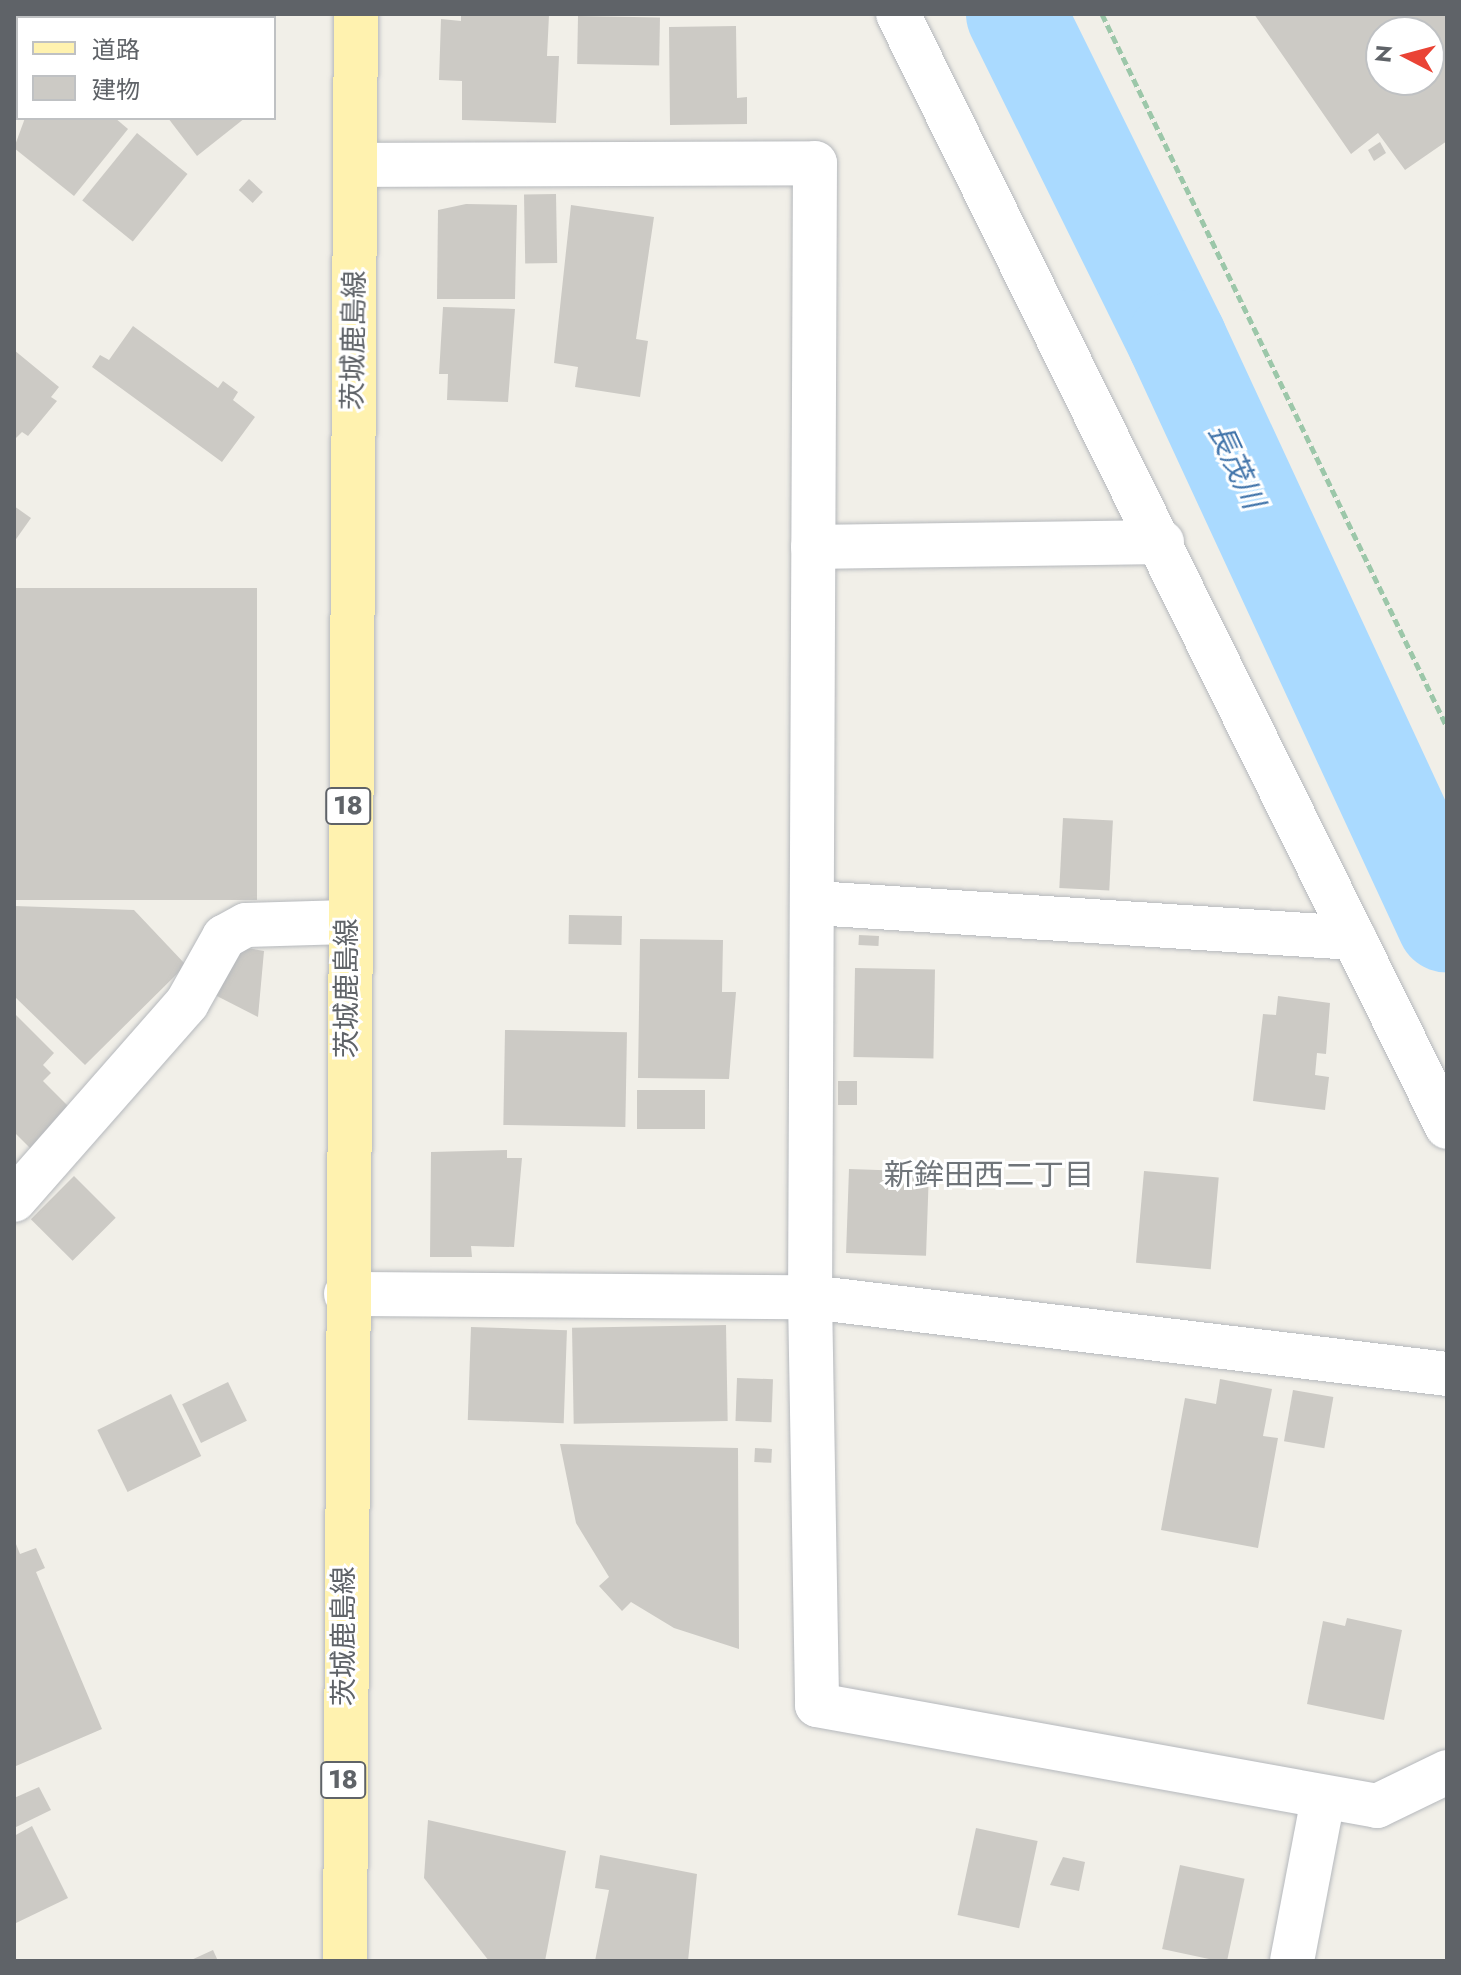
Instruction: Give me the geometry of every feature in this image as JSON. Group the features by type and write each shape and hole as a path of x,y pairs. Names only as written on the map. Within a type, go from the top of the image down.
{"main road":[{"name":"茨城鹿島線","path":"345,1961 347,922 356,14"}],"street":[{"path":"898,14 1162,542 1447,1127"},
{"path":"356,165 815,163 815,903 810,1297 817,1705 1377,1806 1447,1772"},
{"path":"813,547 1162,542"},
{"path":"815,903 1354,938"},
{"path":"14,1200 187,1003 224,937 246,925 347,922"},
{"path":"346,1294 810,1297 1447,1374"},
{"path":"1292,1961 1323,1798"}],"path":[{"path":"1102,14 1447,727"}],"building":[{"path":"14,14 45,14 16,16"},
{"path":"94,14 171,15 144,16 92,16"},
{"path":"176,14 271,14 270,16"},
{"path":"461,14 549,15 547,56 559,56 556,123 462,120 462,81 439,80 441,19 461,21"},
{"path":"1254,14 1447,14 1447,141 1405,170 1378,133 1351,154"},
{"path":"578,16 660,17 659,65 577,64"},
{"path":"736,26 737,98 747,97 747,124 670,125 669,27"},
{"path":"24,120 117,120 128,129 74,196 14,148"},
{"path":"170,120 242,120 197,156"},
{"path":"137,133 188,174 133,242 82,201"},
{"path":"1380,142 1386,153 1374,161 1368,150"},
{"path":"249,179 263,192 253,203 239,190"},
{"path":"556,194 557,263 525,264 524,195"},
{"path":"466,204 517,205 515,299 437,299 438,210"},
{"path":"571,205 654,217 636,339 648,341 640,397 575,387 578,367 554,363"},
{"path":"443,307 515,309 508,402 447,400 448,374 439,374"},
{"path":"133,326 218,388 223,381 238,392 233,400 255,417 222,462 92,367 100,355 109,360"},
{"path":"14,350 59,387 51,397 57,401 28,436 22,432 14,440"},
{"path":"14,506 31,518 14,542"},
{"path":"14,588 257,588 257,900 14,900"},
{"path":"1063,818 1113,821 1109,891 1059,888"},
{"path":"14,906 134,910 186,965 85,1065 14,996"},
{"path":"569,915 622,916 621,945 568,944"},
{"path":"859,935 879,936 878,946 858,945"},
{"path":"640,939 723,940 722,992 736,992 729,1079 638,1078"},
{"path":"235,946 264,951 258,1017 213,994"},
{"path":"855,968 935,969 933,1058 853,1057"},
{"path":"1278,996 1330,1003 1326,1054 1317,1053 1315,1075 1329,1077 1325,1110 1253,1101 1263,1014 1276,1015"},
{"path":"14,1013 54,1053 43,1065 51,1073 43,1081 74,1112 34,1152 14,1132"},
{"path":"505,1030 627,1032 625,1127 503,1125"},
{"path":"838,1081 857,1081 857,1105 838,1105"},
{"path":"637,1090 705,1090 705,1129 637,1129"},
{"path":"507,1150 507,1158 522,1158 514,1247 471,1246 472,1257 430,1257 431,1152"},
{"path":"849,1169 929,1172 926,1256 846,1253"},
{"path":"1144,1171 1219,1178 1211,1269 1136,1263"},
{"path":"74,1176 116,1218 73,1261 31,1219"},
{"path":"726,1325 728,1421 574,1424 572,1328"},
{"path":"471,1327 567,1330 564,1423 468,1420"},
{"path":"737,1378 773,1379 771,1422 735,1421"},
{"path":"1220,1379 1272,1389 1263,1436 1278,1438 1258,1548 1161,1530 1185,1398 1216,1404"},
{"path":"228,1382 247,1421 201,1443 182,1404"},
{"path":"1293,1390 1333,1397 1324,1448 1284,1441"},
{"path":"171,1394 201,1456 128,1492 97,1430"},
{"path":"560,1444 738,1448 739,1649 674,1628 631,1602 622,1611 599,1586 609,1577 576,1523"},
{"path":"755,1448 772,1449 771,1463 754,1462"},
{"path":"14,1539 20,1554 36,1548 45,1568 36,1572 102,1729 16,1766"},
{"path":"1347,1618 1402,1630 1384,1720 1307,1704 1323,1621 1345,1626"},
{"path":"39,1787 51,1810 14,1828 14,1798"},
{"path":"428,1820 566,1851 545,1961 489,1961 424,1878"},
{"path":"32,1826 68,1898 16,1923 14,1836"},
{"path":"976,1828 1038,1841 1019,1928 957,1915"},
{"path":"600,1855 697,1874 688,1961 595,1961 609,1890 595,1888"},
{"path":"1063,1857 1085,1862 1079,1891 1050,1885"},
{"path":"1180,1865 1245,1879 1227,1961 1162,1949"},
{"path":"213,1950 218,1961 189,1961"}],"waterway":[{"name":"長茂川","path":"1016,14 1177,340 1447,923"}],"district":[{"name":"新鉾田西二丁目","path":"989,1175"}]}
